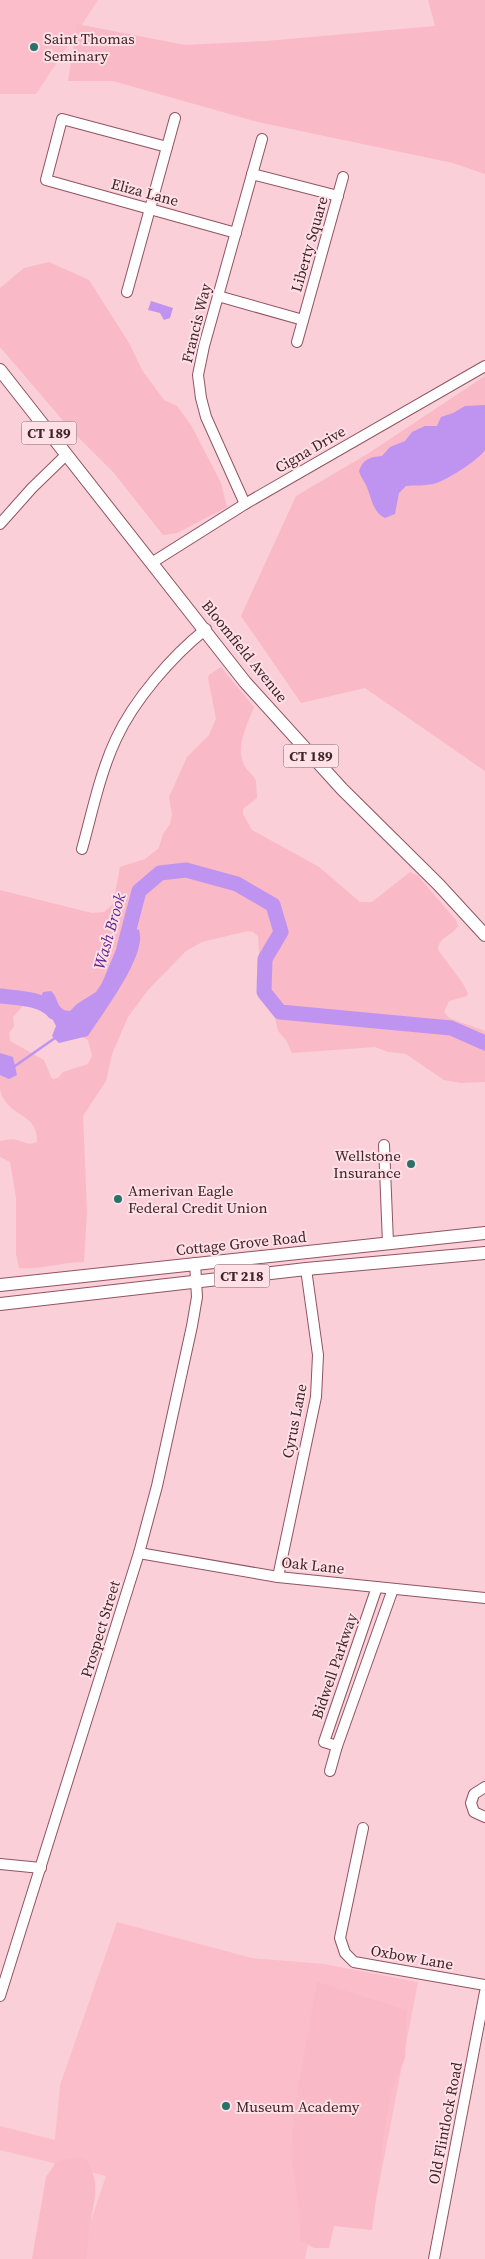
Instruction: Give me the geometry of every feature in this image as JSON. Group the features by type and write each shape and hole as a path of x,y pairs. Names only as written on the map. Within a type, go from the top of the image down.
{"main road":[{"name":"Bloomfield Avenue","path":"0,370 206,629 245,682 342,789 439,885 485,935"},
{"name":"Cottage Grove Road","path":"0,1285 485,1233"},
{"name":"CT 218","path":"0,1304 306,1269 485,1253"}],"street":[{"path":"127,292 175,118"},
{"name":"Eliza Lane","path":"167,147 62,119 46,180 236,233"},
{"name":"Francis Way","path":"245,504 206,417 199,382 202,355 262,139"},
{"path":"252,174 338,196"},
{"name":"Liberty Square","path":"297,342 343,177"},
{"path":"218,296 303,320"},
{"name":"Cigna Drive","path":"153,562 245,504 485,366"},
{"path":"0,524 32,488 66,455"},
{"path":"82,849 109,754 125,722 165,668 192,640 206,629"},
{"path":"384,1145 388,1243"},
{"name":"Prospect Street","path":"0,1996 139,1553 157,1486 197,1297 195,1264"},
{"name":"Cyrus Lane","path":"278,1577 316,1397 318,1355 306,1269"},
{"name":"Oak Lane","path":"139,1553 278,1577 485,1598"},
{"name":"Bidwell Parkway","path":"337,1746 324,1742 377,1587"},
{"name":"Bidwell Parkway","path":"330,1771 337,1746 393,1589"},
{"path":"485,1787 474,1794 471,1803 474,1812 485,1817"},
{"name":"Oxbow Lane","path":"363,1828 340,1938 345,1953 354,1962 485,1985"},
{"path":"0,1864 41,1868"},
{"name":"Old Flintlock Road","path":"434,2259 485,1992"}],"shaded area":[{"name":"Saint Thomas Seminary","path":"0,0 98,0 36,94 0,94"},
{"path":"428,0 485,0 485,174 453,163 258,122 113,81 68,81 77,24 185,45 266,41 435,26"},
{"path":"49,262 89,280 129,343 142,370 164,400 177,406 191,425 221,483 227,507 177,533 163,535 114,473 72,431 0,347 0,288 24,268"},
{"path":"151,301 173,308 170,318 164,320 160,313 148,310"},
{"path":"485,376 485,771 365,688 301,703 241,616 296,496 369,453"},
{"path":"485,405 485,450 461,470 439,482 430,485 406,486 399,493 395,514 385,518 381,516 374,506 359,471 365,461 382,456 390,447 405,441 412,432 425,426 437,426 441,417 465,406"},
{"path":"221,667 254,707 243,735 241,750 244,765 256,781 257,798 243,809 243,814 252,830 319,867 360,902 372,902 410,872 418,876 456,920 458,926 440,942 438,950 468,993 467,996 449,1001 444,1012 449,1018 485,1031 485,1082 461,1083 444,1080 406,1054 388,1052 375,1047 292,1053 286,1040 278,1031 270,997 261,982 258,936 248,931 202,942 186,951 148,990 128,1017 112,1054 106,1081 83,1116 87,1211 84,1262 19,1268 16,1254 16,1198 10,1162 0,1157 0,1141 13,1139 29,1144 37,1142 33,1125 9,1106 0,1090 0,890 92,913 104,912 113,904 120,867 145,859 159,848 163,834 170,824 172,814 169,797 187,757 209,735 216,719 209,675","holes":["27,1001 45,1007 57,1026 88,1040 92,1056 88,1064 63,1072 58,1078 52,1079 44,1060 10,1041 9,1033 14,1026 13,1017"]},
{"path":"133,928 139,930 140,941 137,954 112,1000 88,1036 59,1043 52,1036 56,1026 53,1020 37,1007 43,992 51,991 60,1007 70,1011 77,1004 96,992 102,983 123,933"},
{"path":"0,1053 13,1057 17,1075 9,1079 0,1075"},
{"name":"Museum Academy","path":"117,1922 252,1958 324,1964 418,1982 371,2226 314,2212 305,2259 78,2259 106,2176 0,2150 0,2126 55,2140 60,2085"},
{"path":"317,1982 407,2010 405,2058 392,2089 385,2125 372,2230 334,2226 329,2248 314,2248 300,2240 299,2209 291,2156 293,2116"},
{"path":"80,2157 87,2160 95,2183 95,2197 86,2259 32,2259 46,2177 57,2161"}],"waterway":[{"name":"Wash Brook","path":"124,948 139,891 160,873 186,870 237,884 273,905 281,932 265,959 264,992 280,1012 451,1028 485,1043"},
{"name":"Wash Brook","path":"0,996 37,1001 54,1012"},
{"path":"15,1066 55,1038"}],"place":[{"name":"Saint Thomas Seminary","path":"34,47"},
{"name":"Wellstone Insurance","path":"411,1164"},
{"name":"Amerivan Eagle Federal Credit Union","path":"118,1199"},
{"name":"Museum Academy","path":"226,2106"}]}
